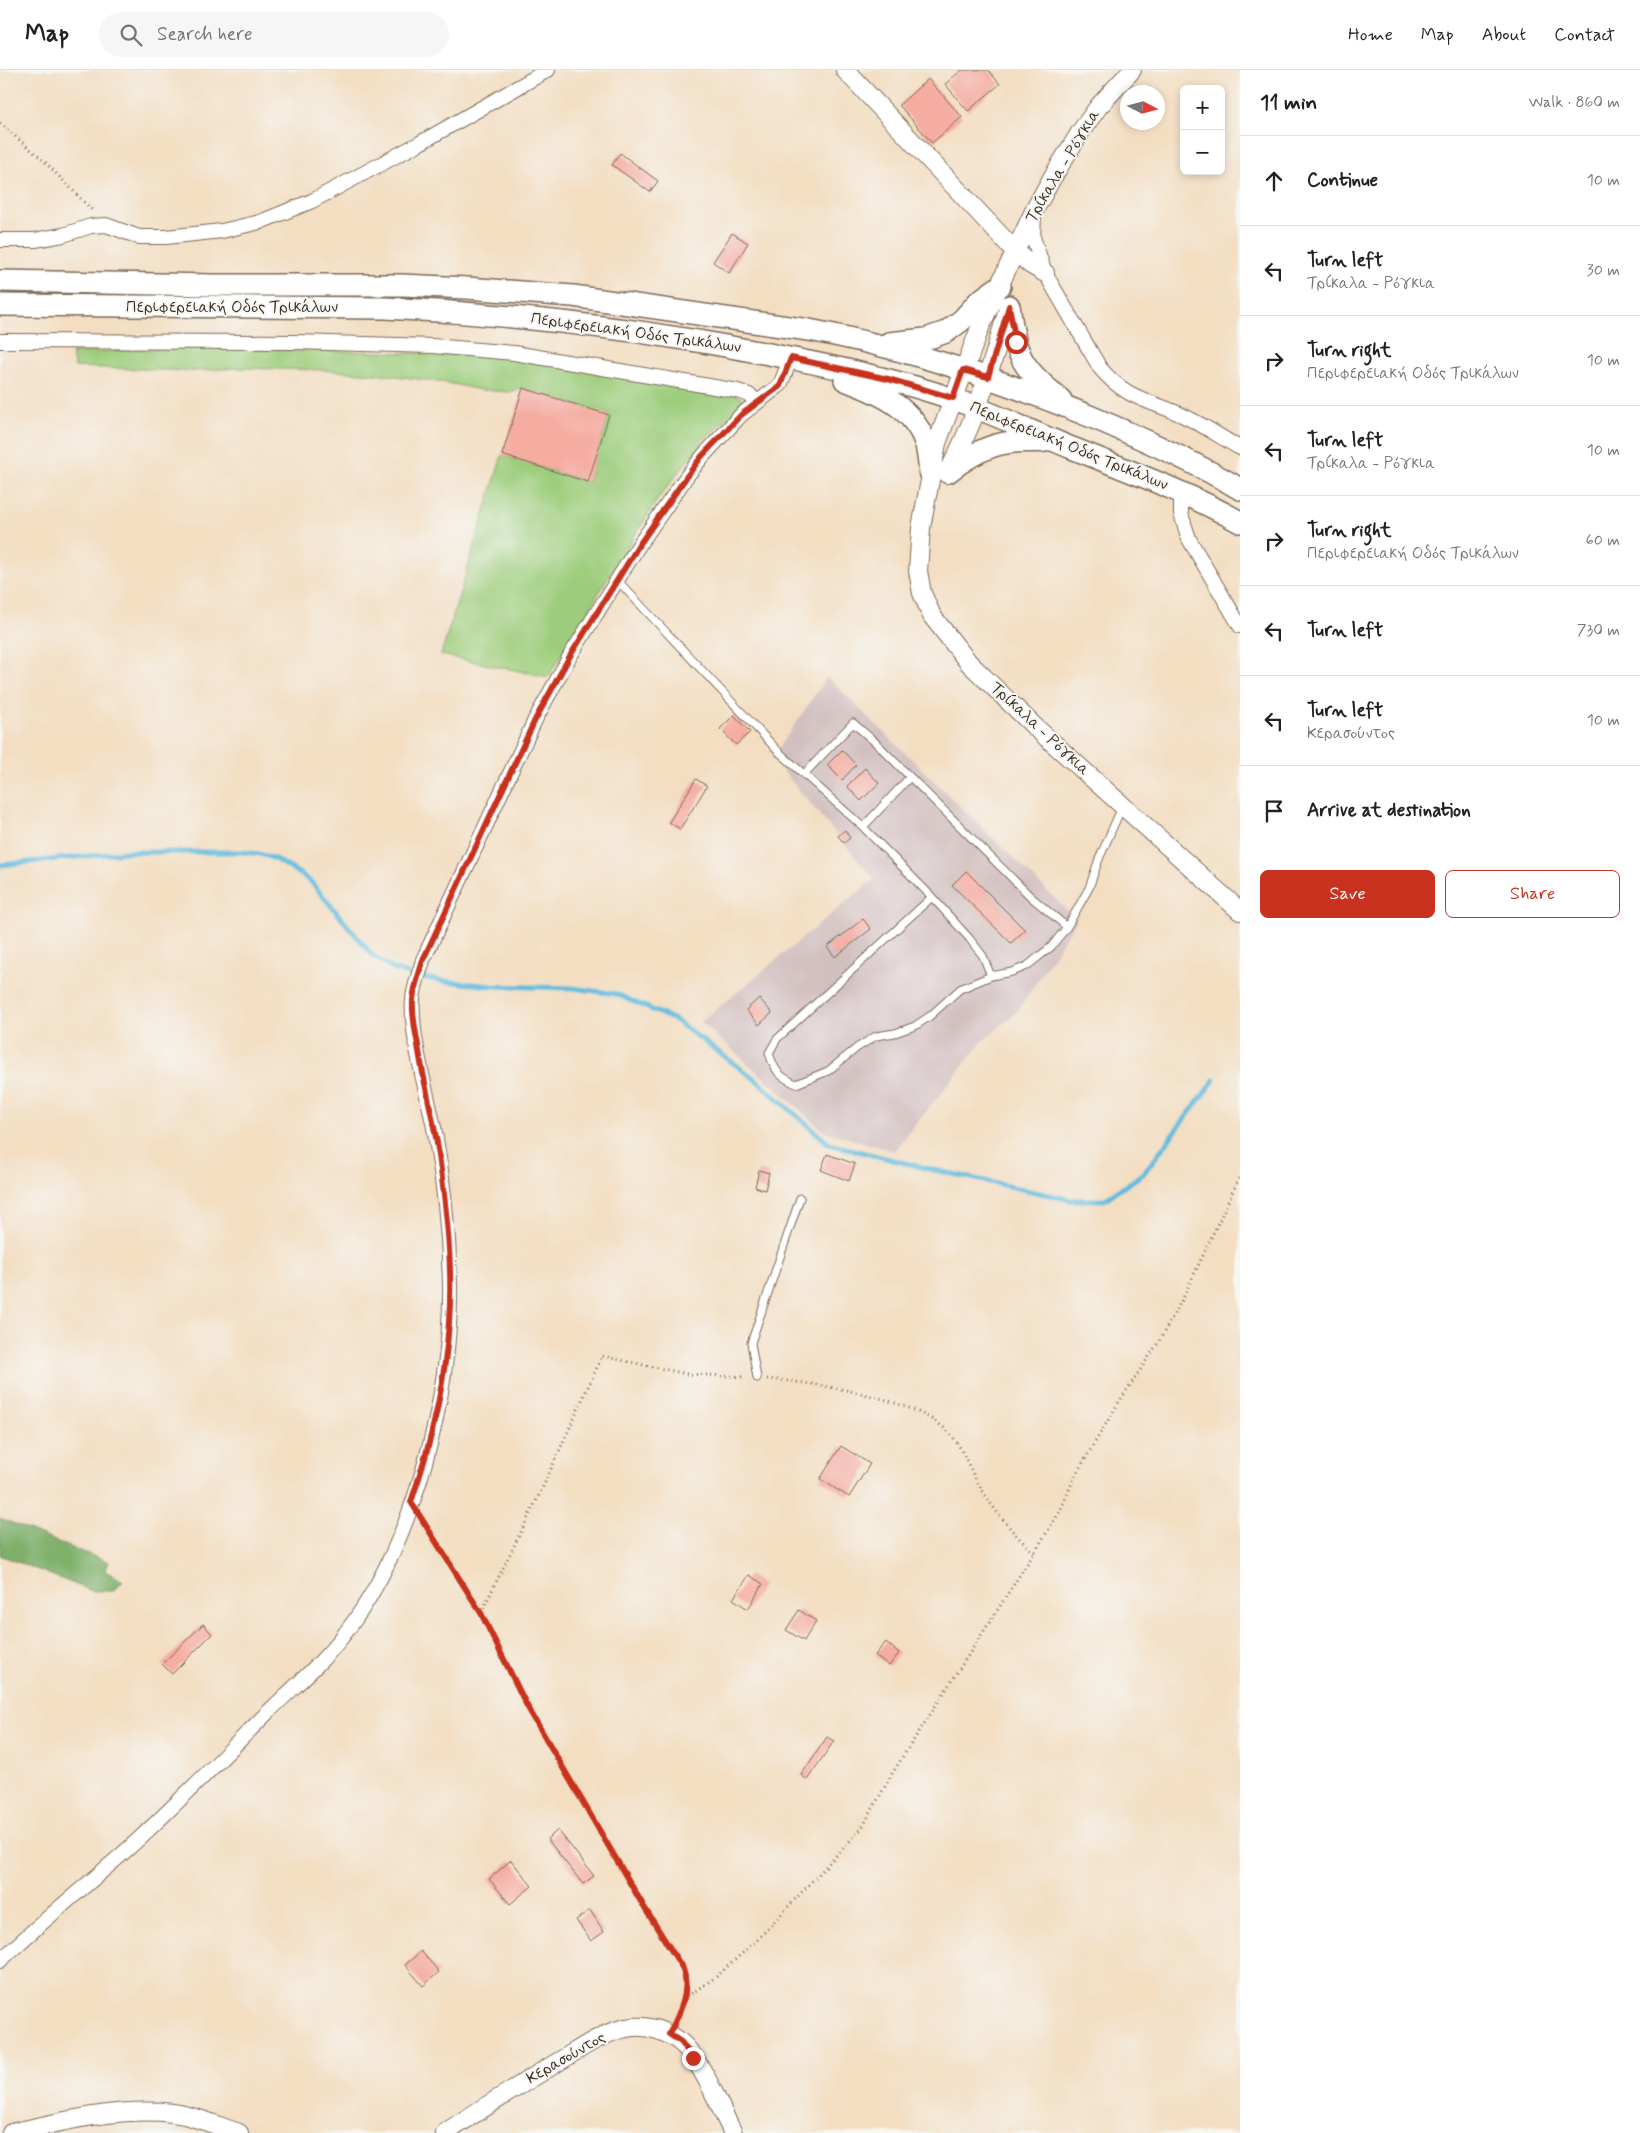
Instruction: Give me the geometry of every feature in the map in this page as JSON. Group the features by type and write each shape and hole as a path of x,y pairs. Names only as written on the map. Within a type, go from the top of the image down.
{"main road":[{"path":"874,344 926,338 946,332 962,320 979,300 1004,278"},
{"name":"Περιφερειακή Οδός Τρικάλων","path":"0,281 212,285 402,285 523,291 591,298 745,319 843,336 988,377 1068,407 1194,463 1240,489"},
{"name":"Περιφερειακή Οδός Τρικάλων","path":"0,305 442,310 527,317 628,330 797,360 888,379 953,398 1181,492 1240,522"},
{"path":"1009,306 1016,342 1023,362 1034,376 1068,407"},
{"path":"797,360 879,393 906,411 918,427 939,472 984,449 1013,442 1054,441"}],"street":[{"path":"0,240 35,240 91,226 106,225 138,237 166,238 222,231 266,220 312,201 548,70"},
{"path":"845,70 1015,251 1031,265 1046,272"},
{"name":"Τρίκαλα - Ρόγκια","path":"939,472 937,443 963,370 1035,209 1081,131 1099,106 1132,70"},
{"path":"1035,209 1033,237 1046,272 1100,368 1111,381 1120,389 1186,417 1240,448"},
{"name":"Τρίκαλα - Ρόγκια","path":"1004,278 1009,306 988,377 977,408 939,472 926,507 918,551 918,571 922,593 932,616 969,663 1035,727 1240,911"},
{"path":"0,341 295,342 432,346 514,353 582,364 738,391 750,395 758,402"},
{"path":"0,1961 160,1819 333,1647 347,1631 375,1587 391,1554 411,1502 426,1452 438,1403 450,1306 444,1196 436,1134 416,1033 413,1001 423,960 535,720 566,664 639,545 702,456 741,415 780,386 797,360"},
{"path":"1181,492 1181,514 1189,539 1240,626"},
{"name":"Κερασούντος","path":"445,2133 491,2102 599,2038 635,2026 646,2027 669,2034 681,2042 706,2078 733,2133"},
{"path":"11,2133 96,2115 152,2112 174,2113 199,2119 239,2133"}],"lane":[{"path":"618,581 774,746 863,828 932,897 970,938 983,956 991,976"},
{"path":"805,773 853,723 874,740 1031,898 1067,927"},
{"path":"863,828 910,777"},
{"path":"932,897 777,1039 769,1054 773,1066 781,1077 796,1084 828,1072 864,1043 876,1036 895,1033 915,1026 930,1016 960,990 991,976 1012,972 1027,966 1051,947 1067,927 1089,888 1099,859 1123,804"},
{"path":"757,1378 751,1343 800,1198"}],"path":[{"path":"0,123 45,162 106,225"},
{"path":"683,1999 716,1977 757,1940 862,1828 892,1772 1060,1511 1075,1476 1119,1402 1158,1343 1183,1298 1240,1176"},
{"path":"481,1613 542,1489 602,1356 686,1374 792,1381 854,1391 908,1408 941,1426 953,1436 992,1507 1010,1529 1034,1553"},
{"path":"411,1502 481,1613 527,1706 644,1907 678,1959 686,1977 683,1999 669,2034"}],"shaded area":[{"path":"827,677 1077,920 1017,1012 983,1041 894,1151 824,1131 701,1022 874,879 772,758"}],"green space":[{"path":"182,347 491,355 726,389 743,399 742,406 704,439 658,499 548,677 441,655 502,455 588,482 609,415 523,388 509,392 481,390 448,383 387,375 323,370 237,368 194,371 75,367 71,353"},
{"path":"0,1518 109,1562 105,1571 123,1581 113,1591 92,1591 0,1555"}],"building":[{"path":"962,70 988,70 1000,84 968,111 945,84"},
{"path":"928,79 962,117 932,143 899,105"},
{"path":"620,153 658,181 650,192 612,165"},
{"path":"732,233 748,243 729,273 713,262"},
{"path":"523,388 609,415 588,482 502,455"},
{"path":"734,715 750,732 736,745 720,729"},
{"path":"842,750 856,765 842,780 827,765"},
{"path":"865,768 879,783 861,801 847,786"},
{"path":"696,779 707,786 680,829 669,822"},
{"path":"845,830 850,838 844,843 838,836"},
{"path":"966,871 1025,930 1011,943 952,885"},
{"path":"863,919 871,929 835,957 827,947"},
{"path":"759,998 772,1013 759,1025 746,1010"},
{"path":"827,1154 855,1164 849,1181 821,1170"},
{"path":"759,1170 769,1173 765,1190 755,1187"},
{"path":"841,1446 870,1464 849,1497 820,1479"},
{"path":"749,1575 763,1584 748,1609 733,1599"},
{"path":"799,1610 816,1621 804,1641 786,1630"},
{"path":"203,1624 212,1634 172,1674 162,1664"},
{"path":"886,1642 899,1653 889,1666 875,1655"},
{"path":"827,1737 834,1741 807,1780 801,1775"},
{"path":"558,1830 594,1876 583,1884 547,1839"},
{"path":"511,1860 532,1886 510,1904 489,1879"},
{"path":"590,1910 604,1932 591,1941 576,1920"},
{"path":"421,1951 439,1972 423,1986 405,1965"}],"waterway":[{"path":"0,865 126,852 242,852 260,854 275,859 312,883 373,956 393,969 414,976 442,981 493,986 573,988 616,994 675,1020 755,1079 829,1144 925,1168 1072,1200 1104,1200 1143,1174 1214,1080"}],"route":[{"path":"693,2058 681,2042 669,2034 686,1992 686,1977 678,1959 644,1907 527,1706 481,1613 411,1502 419,1480 439,1396 450,1306 446,1212 436,1134 416,1033 414,991 423,960 535,720 570,656 639,545 687,476 702,456 741,415 780,386 791,358 888,379 953,398 963,370 988,377 1009,306 1016,342"}]}
